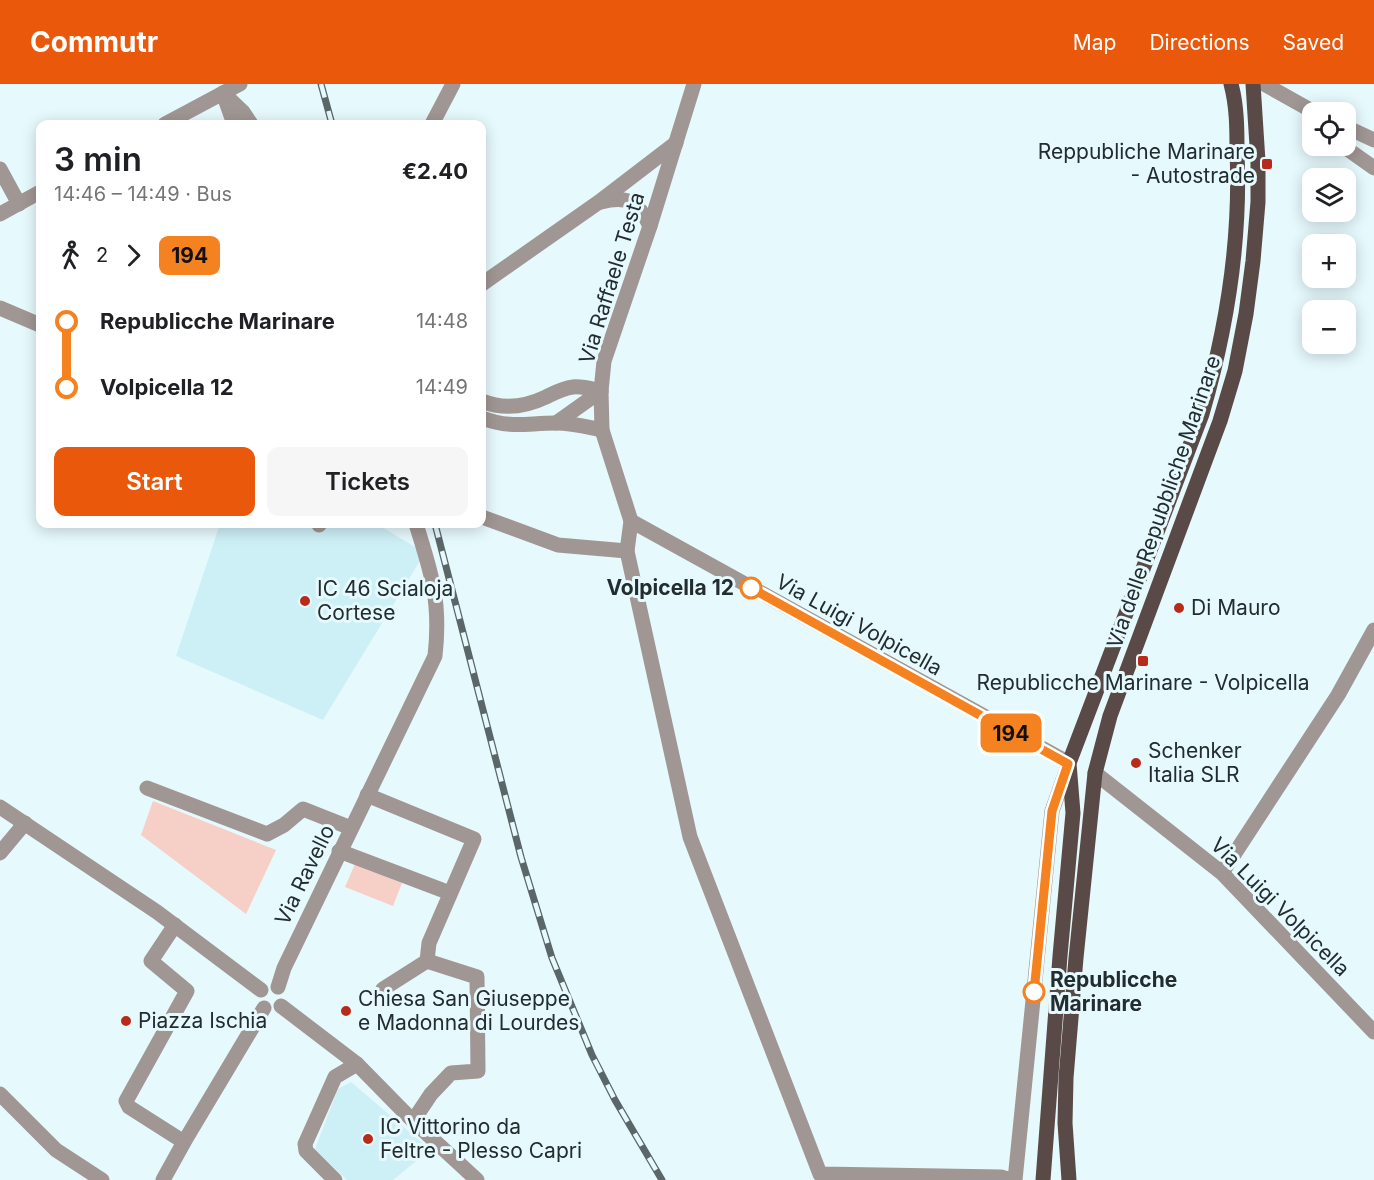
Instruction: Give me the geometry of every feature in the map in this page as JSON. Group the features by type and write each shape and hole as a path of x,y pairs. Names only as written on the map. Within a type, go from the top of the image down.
{"main road":[{"name":"Via delle Repubbliche Marinare","path":"1043,1180 1060,956 1074,813 1068,764 1202,414 1213,375 1225,322 1237,227 1236,119 1231,84"},
{"name":"Via delle Repubbliche Marinare","path":"1069,1180 1065,1123 1066,1078 1095,772 1110,716 1220,421 1235,371 1248,304 1258,202 1257,117 1253,84"}],"street":[{"path":"172,120 240,84"},
{"path":"434,120 453,84"},
{"name":"Via Raffaele Testa","path":"631,521 602,430 601,391 604,361 650,226 694,84"},
{"path":"1264,84 1302,107"},
{"path":"223,93 233,120"},
{"path":"223,93 248,120"},
{"path":"1356,132 1374,140"},
{"path":"486,281 599,202 676,143"},
{"path":"1356,155 1374,168"},
{"path":"0,169 19,204"},
{"path":"0,214 36,194"},
{"path":"599,202 613,199 636,204 650,226"},
{"path":"0,308 36,324"},
{"path":"486,403 493,406 513,407 537,401 572,387 601,391"},
{"path":"556,423 601,391"},
{"path":"486,419 505,425 556,423 602,430"},
{"path":"486,518 558,545 627,551"},
{"path":"631,521 627,551 690,837 820,1174 1001,1177 1011,1180"},
{"name":"Via Luigi Volpicella","path":"631,521 1068,764"},
{"name":"Via Ravello","path":"278,987 284,968 339,852 435,656 438,626 435,588 417,528"},
{"path":"1222,873 1338,694 1374,630"},
{"path":"1015,1180 1052,811 1068,764"},
{"name":"Via Luigi Volpicella","path":"1095,772 1222,873 1374,1032"},
{"path":"147,788 267,834 284,825 303,809 351,828"},
{"path":"370,789 474,839 429,942 427,961"},
{"path":"0,807 175,925 261,990"},
{"path":"0,854 24,823"},
{"path":"339,852 450,892"},
{"path":"175,925 151,962 187,992 126,1101 129,1107 184,1142"},
{"path":"383,989 427,961"},
{"path":"413,1121 431,1094 452,1073 478,1071 477,977 427,961"},
{"path":"268,985 278,987 284,996 281,1006 274,1011 264,1008 259,999 261,990 268,985"},
{"path":"281,1006 357,1064 413,1121 477,1180"},
{"path":"164,1180 184,1142 264,1008"},
{"path":"335,1180 306,1151 305,1144 334,1077 357,1064"},
{"path":"0,1094 56,1150 102,1180"}],"shaded area":[{"path":"219,528 384,528 420,550 421,559 323,720 176,656"},
{"path":"153,801 276,850 246,914 141,835"},
{"path":"355,864 402,883 393,906 345,887"},
{"path":"351,1082 427,1147 427,1152 393,1180 347,1180 315,1149 338,1089"}],"railway":[{"path":"321,84 331,120"},
{"path":"436,528 521,857 552,958 592,1055 615,1100 662,1180"}],"bus line":[{"name":"194","path":"751,588 1068,764 1052,811 1034,992"}],"place":[{"name":"Reppubliche Marinare - Autostrade","path":"1267,164"},
{"name":"Volpicella 12","path":"751,588"},
{"name":"IC 46 Scialoja Cortese","path":"305,601"},
{"name":"Di Mauro","path":"1179,608"},
{"name":"Republicche Marinare - Volpicella","path":"1143,661"},
{"name":"Schenker Italia SLR","path":"1136,763"},
{"name":"Republicche Marinare","path":"1034,992"},
{"name":"Chiesa San Giuseppe e Madonna di Lourdes","path":"346,1011"},
{"name":"Piazza Ischia","path":"126,1021"},
{"name":"IC Vittorino da Feltre - Plesso Capri","path":"368,1139"}]}
